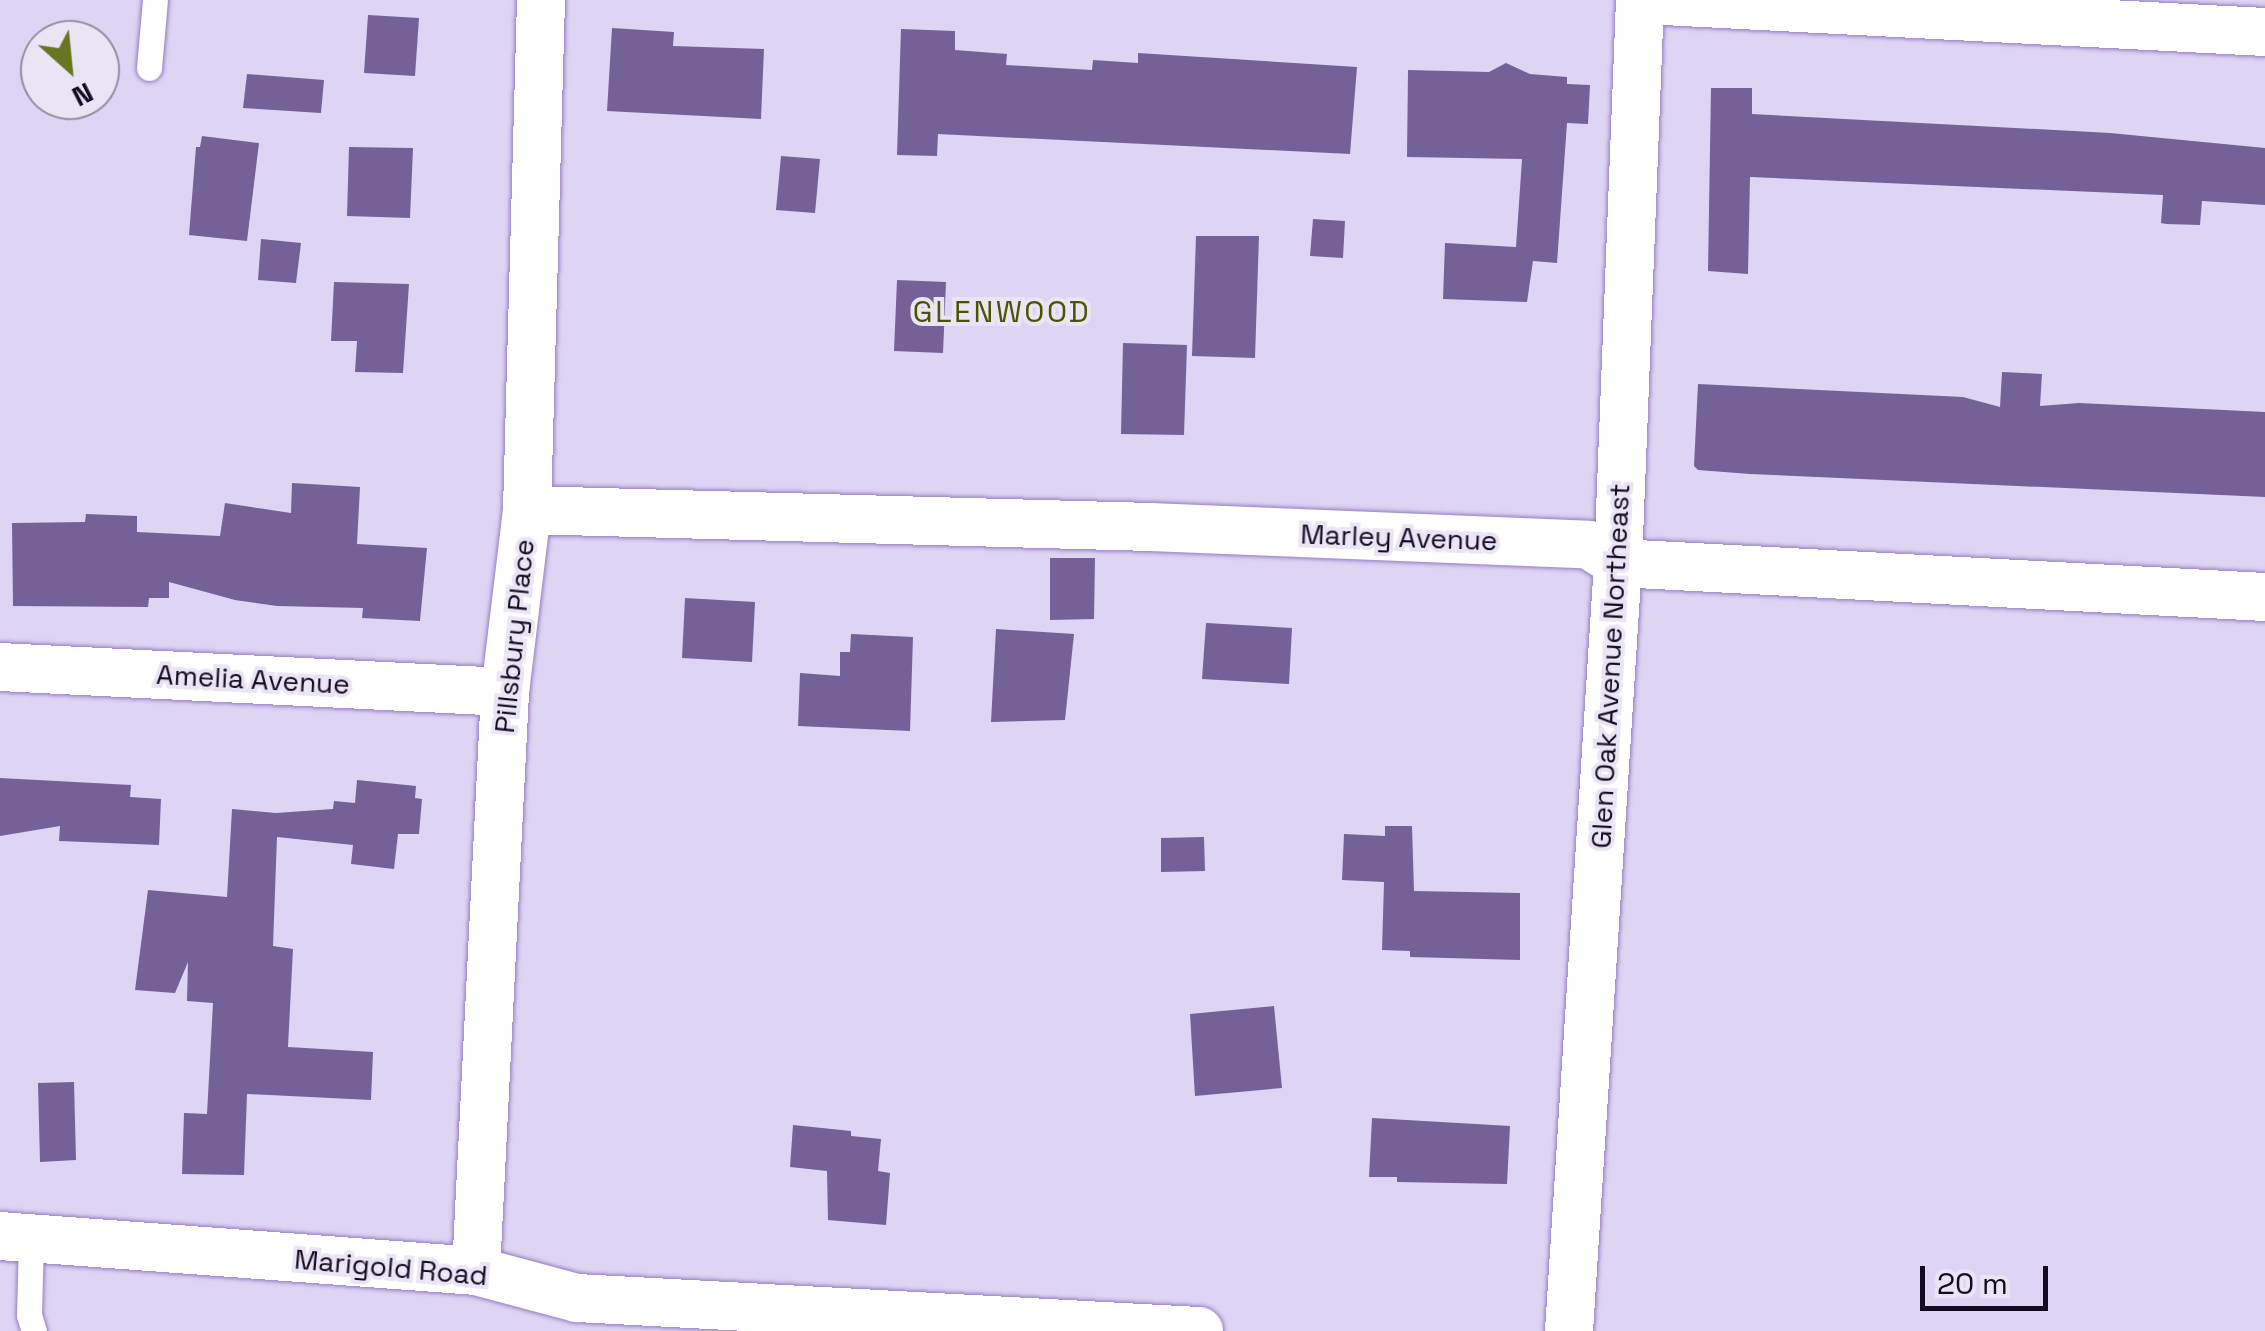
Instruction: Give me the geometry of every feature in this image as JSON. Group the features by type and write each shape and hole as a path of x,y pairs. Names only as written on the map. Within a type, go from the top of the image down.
{"street":[{"name":"Pillsbury Place","path":"476,1271 506,692 527,510 541,0"},
{"path":"1642,0 2265,32"},
{"name":"Glen Oak Avenue Northeast","path":"1570,1331 1618,564 1642,0"},
{"name":"Marley Avenue","path":"527,510 1150,527 1588,545 1618,564 2265,597"},
{"name":"Amelia Avenue","path":"0,667 506,692"},
{"name":"Marigold Road","path":"15,1238 476,1271 577,1298 1199,1331"}],"lane":[{"path":"149,68 155,0"},
{"path":"15,1238 34,1331"}],"building":[{"path":"368,15 419,18 415,76 364,73"},
{"path":"612,28 674,32 673,46 764,49 761,119 607,111"},
{"path":"901,29 955,31 955,50 1007,54 1006,65 1092,70 1093,60 1138,63 1138,53 1357,67 1350,154 938,134 937,156 897,155"},
{"path":"1506,63 1530,74 1567,77 1567,84 1590,85 1588,124 1567,123 1557,263 1533,261 1527,302 1443,299 1445,243 1516,247 1522,159 1407,157 1408,70 1489,72"},
{"path":"247,74 324,80 321,113 243,108"},
{"path":"1711,88 1752,88 1752,114 2110,133 2265,148 2265,205 2202,201 2200,225 2166,224 2161,223 2163,195 1750,177 1748,274 1708,271"},
{"path":"202,136 259,143 247,241 189,235 196,147 200,147"},
{"path":"349,147 413,148 410,218 347,216"},
{"path":"781,156 820,159 815,213 776,210"},
{"path":"1313,219 1345,221 1343,258 1310,256"},
{"path":"1196,236 1259,236 1255,358 1192,356"},
{"path":"261,239 301,243 296,283 258,280"},
{"path":"897,280 946,282 943,353 894,351"},
{"path":"334,282 409,284 403,373 355,372 357,341 331,341"},
{"path":"1123,343 1187,345 1184,435 1121,434"},
{"path":"2002,372 2042,374 2040,406 2079,403 2265,412 2265,497 1750,474 1698,470 1694,466 1698,384 1963,397 2000,407"},
{"path":"292,483 360,487 357,544 427,548 420,621 362,618 363,608 277,606 235,600 169,582 169,598 149,598 148,607 13,606 12,523 85,522 86,514 137,516 137,532 220,536 225,503 291,513"},
{"path":"1050,558 1095,558 1094,619 1050,620"},
{"path":"685,598 755,602 752,662 682,658"},
{"path":"1206,623 1292,628 1289,684 1202,679"},
{"path":"996,629 1074,634 1065,720 991,722"},
{"path":"851,634 913,637 910,731 798,726 800,673 840,676 840,652 850,652"},
{"path":"0,778 131,785 130,797 161,799 159,845 59,841 60,826 0,836"},
{"path":"357,780 416,786 415,798 422,799 419,834 398,834 394,869 351,864 353,845 277,837 273,946 293,949 288,1047 373,1052 371,1100 247,1094 244,1175 182,1174 184,1113 207,1114 213,1003 187,1001 188,962 175,993 135,990 148,890 227,897 232,809 276,813 333,809 334,801 355,803"},
{"path":"1385,826 1412,826 1414,891 1520,893 1520,960 1410,957 1410,951 1382,950 1384,882 1342,880 1344,834 1385,836"},
{"path":"1204,837 1205,871 1161,872 1161,838"},
{"path":"1274,1006 1282,1088 1195,1096 1190,1014"},
{"path":"74,1082 76,1160 40,1162 38,1083"},
{"path":"1372,1118 1510,1126 1507,1184 1397,1182 1397,1177 1369,1177"},
{"path":"793,1125 851,1131 851,1136 881,1139 878,1171 890,1173 886,1225 828,1220 827,1171 790,1167"}],"district":[{"name":"GLENWOOD","path":"1002,312"}]}
